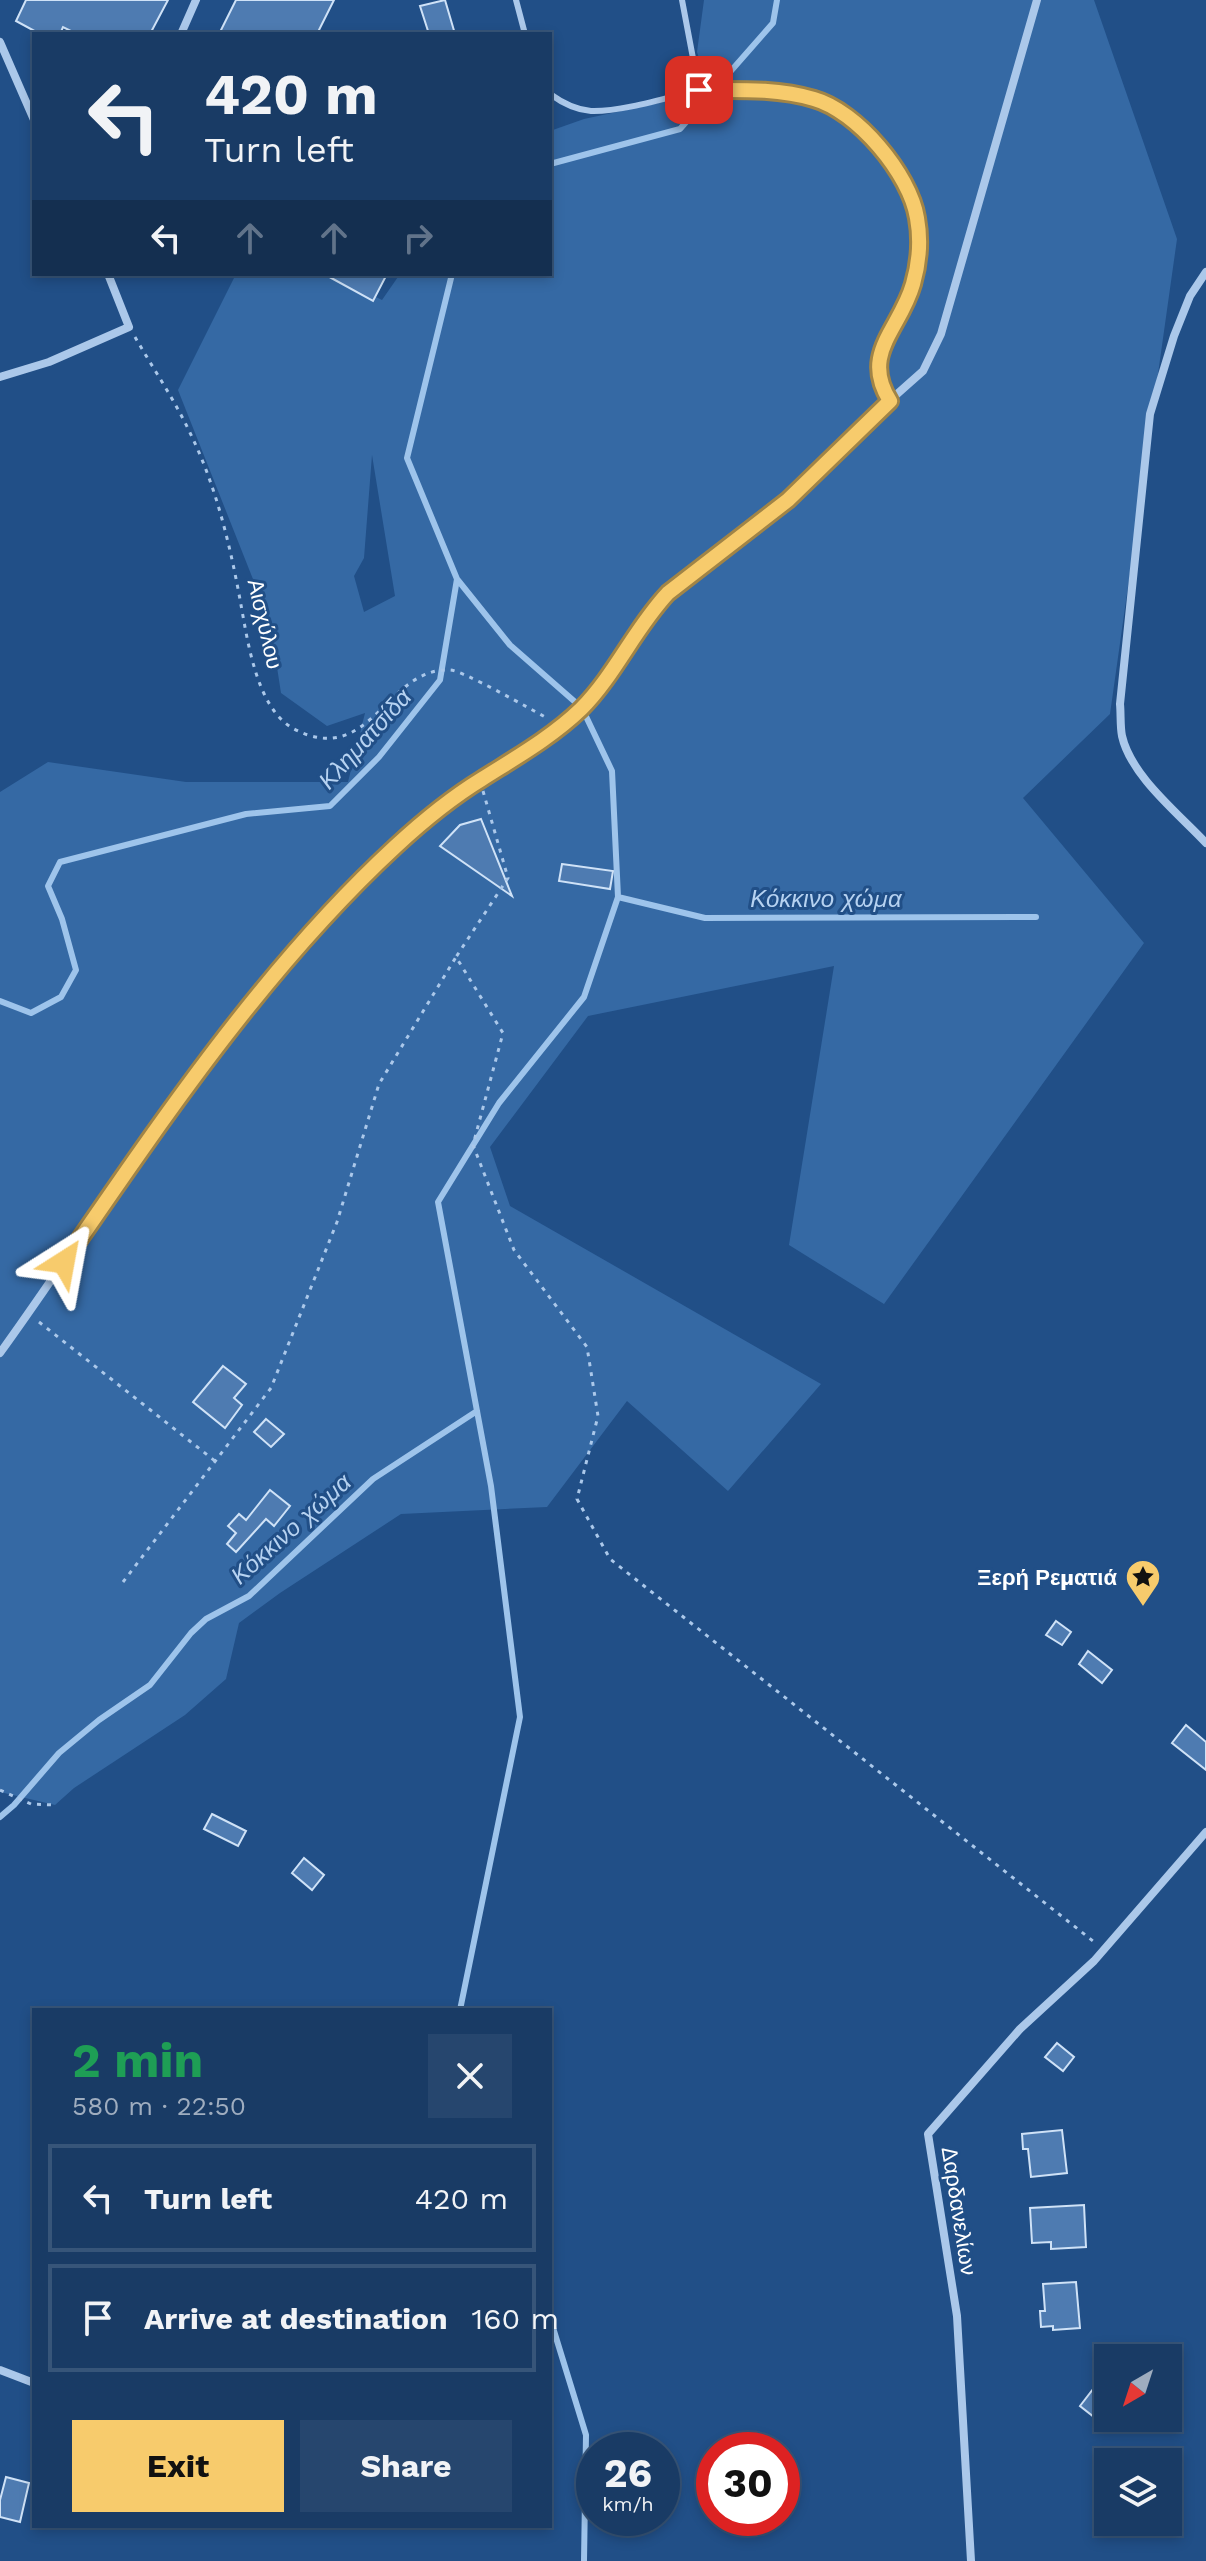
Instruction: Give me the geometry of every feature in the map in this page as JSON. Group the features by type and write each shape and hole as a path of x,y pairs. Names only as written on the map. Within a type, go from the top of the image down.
{"street":[{"path":"182,32 196,0"},
{"path":"0,1353 134,1160 235,1025 301,946 376,865 429,815 561,726 582,708 613,669 652,610 668,593 788,500 923,371 941,334 1037,0"},
{"path":"0,42 32,115"},
{"path":"699,90 764,91 815,99 848,115 871,136 899,174 917,215 920,248 913,285 899,320 882,348 878,367 881,386 890,401"},
{"path":"1206,272 1190,296 1174,336 1150,414 1120,704 1122,735 1130,756 1144,778 1206,843"},
{"path":"0,377 49,362 129,327 109,276"},
{"name":"Δαρδανελίων","path":"971,2561 957,2316 928,2134 1020,2029 1103,1949 1206,1832"},
{"path":"0,2370 32,2382"}],"lane":[{"path":"516,0 524,32"},
{"path":"552,95 561,102 590,111 634,105 699,90 682,0"}],"path":[{"name":"Αισχύλου","path":"129,327 193,437 230,548 251,659 267,701 292,728 325,741 355,733 421,675 453,669 561,726"},
{"path":"123,1582 271,1388 337,1222 379,1084 508,878 479,780"},
{"path":"456,957 503,1033 473,1145 514,1250 587,1347 598,1416 577,1499 610,1559 1103,1949"},
{"path":"29,1314 215,1461"},
{"path":"0,1790 31,1804 55,1805"}],"shaded area":[{"path":"704,0 1094,0 1177,239 1110,714 1023,798 1144,943 884,1304 789,1245 834,966 588,1016 490,1147 510,1206 821,1384 728,1491 627,1401 547,1507 401,1514 239,1623 226,1679 185,1715 74,1788 55,1805 0,1792 0,792 48,762 186,782 348,782 365,713 327,726 281,693 270,622 178,390 235,276 334,276 382,300 399,276 552,276 552,130 584,119 710,92 697,52","holes":["372,455 395,596 364,612 354,576 364,558"]}],"building":[{"path":"26,0 168,0 151,32 73,32 63,27 61,32 36,32 16,21"},
{"path":"236,0 334,0 318,32 220,32"},
{"path":"445,0 454,32 428,32 420,6"},
{"path":"328,276 386,276 373,301"},
{"path":"481,819 512,896 440,846 460,825"},
{"path":"562,864 613,871 610,889 559,881"},
{"path":"223,1366 246,1384 234,1398 242,1405 225,1428 193,1402"},
{"path":"266,1419 284,1434 271,1447 254,1432"},
{"path":"270,1490 290,1506 274,1526 266,1519 236,1552 227,1544 236,1533 228,1526 239,1514 246,1520"},
{"path":"1056,1621 1071,1632 1062,1645 1046,1635"},
{"path":"1088,1651 1112,1670 1102,1683 1079,1664"},
{"path":"1186,1725 1206,1742 1206,1770 1172,1743"},
{"path":"212,1814 246,1831 238,1846 204,1829"},
{"path":"304,1858 324,1875 312,1890 292,1873"},
{"path":"1057,2043 1074,2057 1063,2071 1045,2057"},
{"path":"1062,2130 1067,2173 1031,2177 1028,2149 1023,2149 1022,2134"},
{"path":"1084,2205 1086,2247 1051,2249 1051,2242 1032,2243 1030,2208"},
{"path":"1076,2282 1080,2328 1053,2330 1053,2326 1041,2327 1040,2311 1045,2311 1043,2284"},
{"path":"1094,2388 1094,2417 1080,2406"},
{"path":"6,2477 29,2483 20,2522 0,2517 0,2500"}],"waterway":[{"name":"Κληματσίδα","path":"552,163 680,129 773,23 777,0"},
{"name":"Κληματσίδα","path":"0,1001 31,1013 61,997 76,970 62,919 48,886 60,862 246,814 330,806 379,757 440,680 457,579 407,458 452,276"},
{"name":"Κόκκινο χώμα","path":"457,579 510,645 582,708 612,771 618,897 584,997 499,1103 438,1202 491,1486 520,1717 460,2008"},
{"name":"Κόκκινο χώμα","path":"618,897 705,918 1036,917"},
{"name":"Κόκκινο χώμα","path":"0,1817 59,1753 99,1720 150,1685 206,1619 249,1596 373,1479 477,1411"},
{"name":"Κόκκινο χώμα","path":"552,2324 586,2435 584,2561"}],"place":[{"name":"Ξερή Ρεματιά","path":"1143,1608"}],"route":[{"path":"64,1262 216,1047 301,946 376,865 429,815 561,726 582,708 613,669 652,610 668,593 788,500 890,401 881,386 878,367 882,348 899,320 913,285 920,248 917,215 899,174 871,136 848,115 815,99 764,91 699,90"}]}
